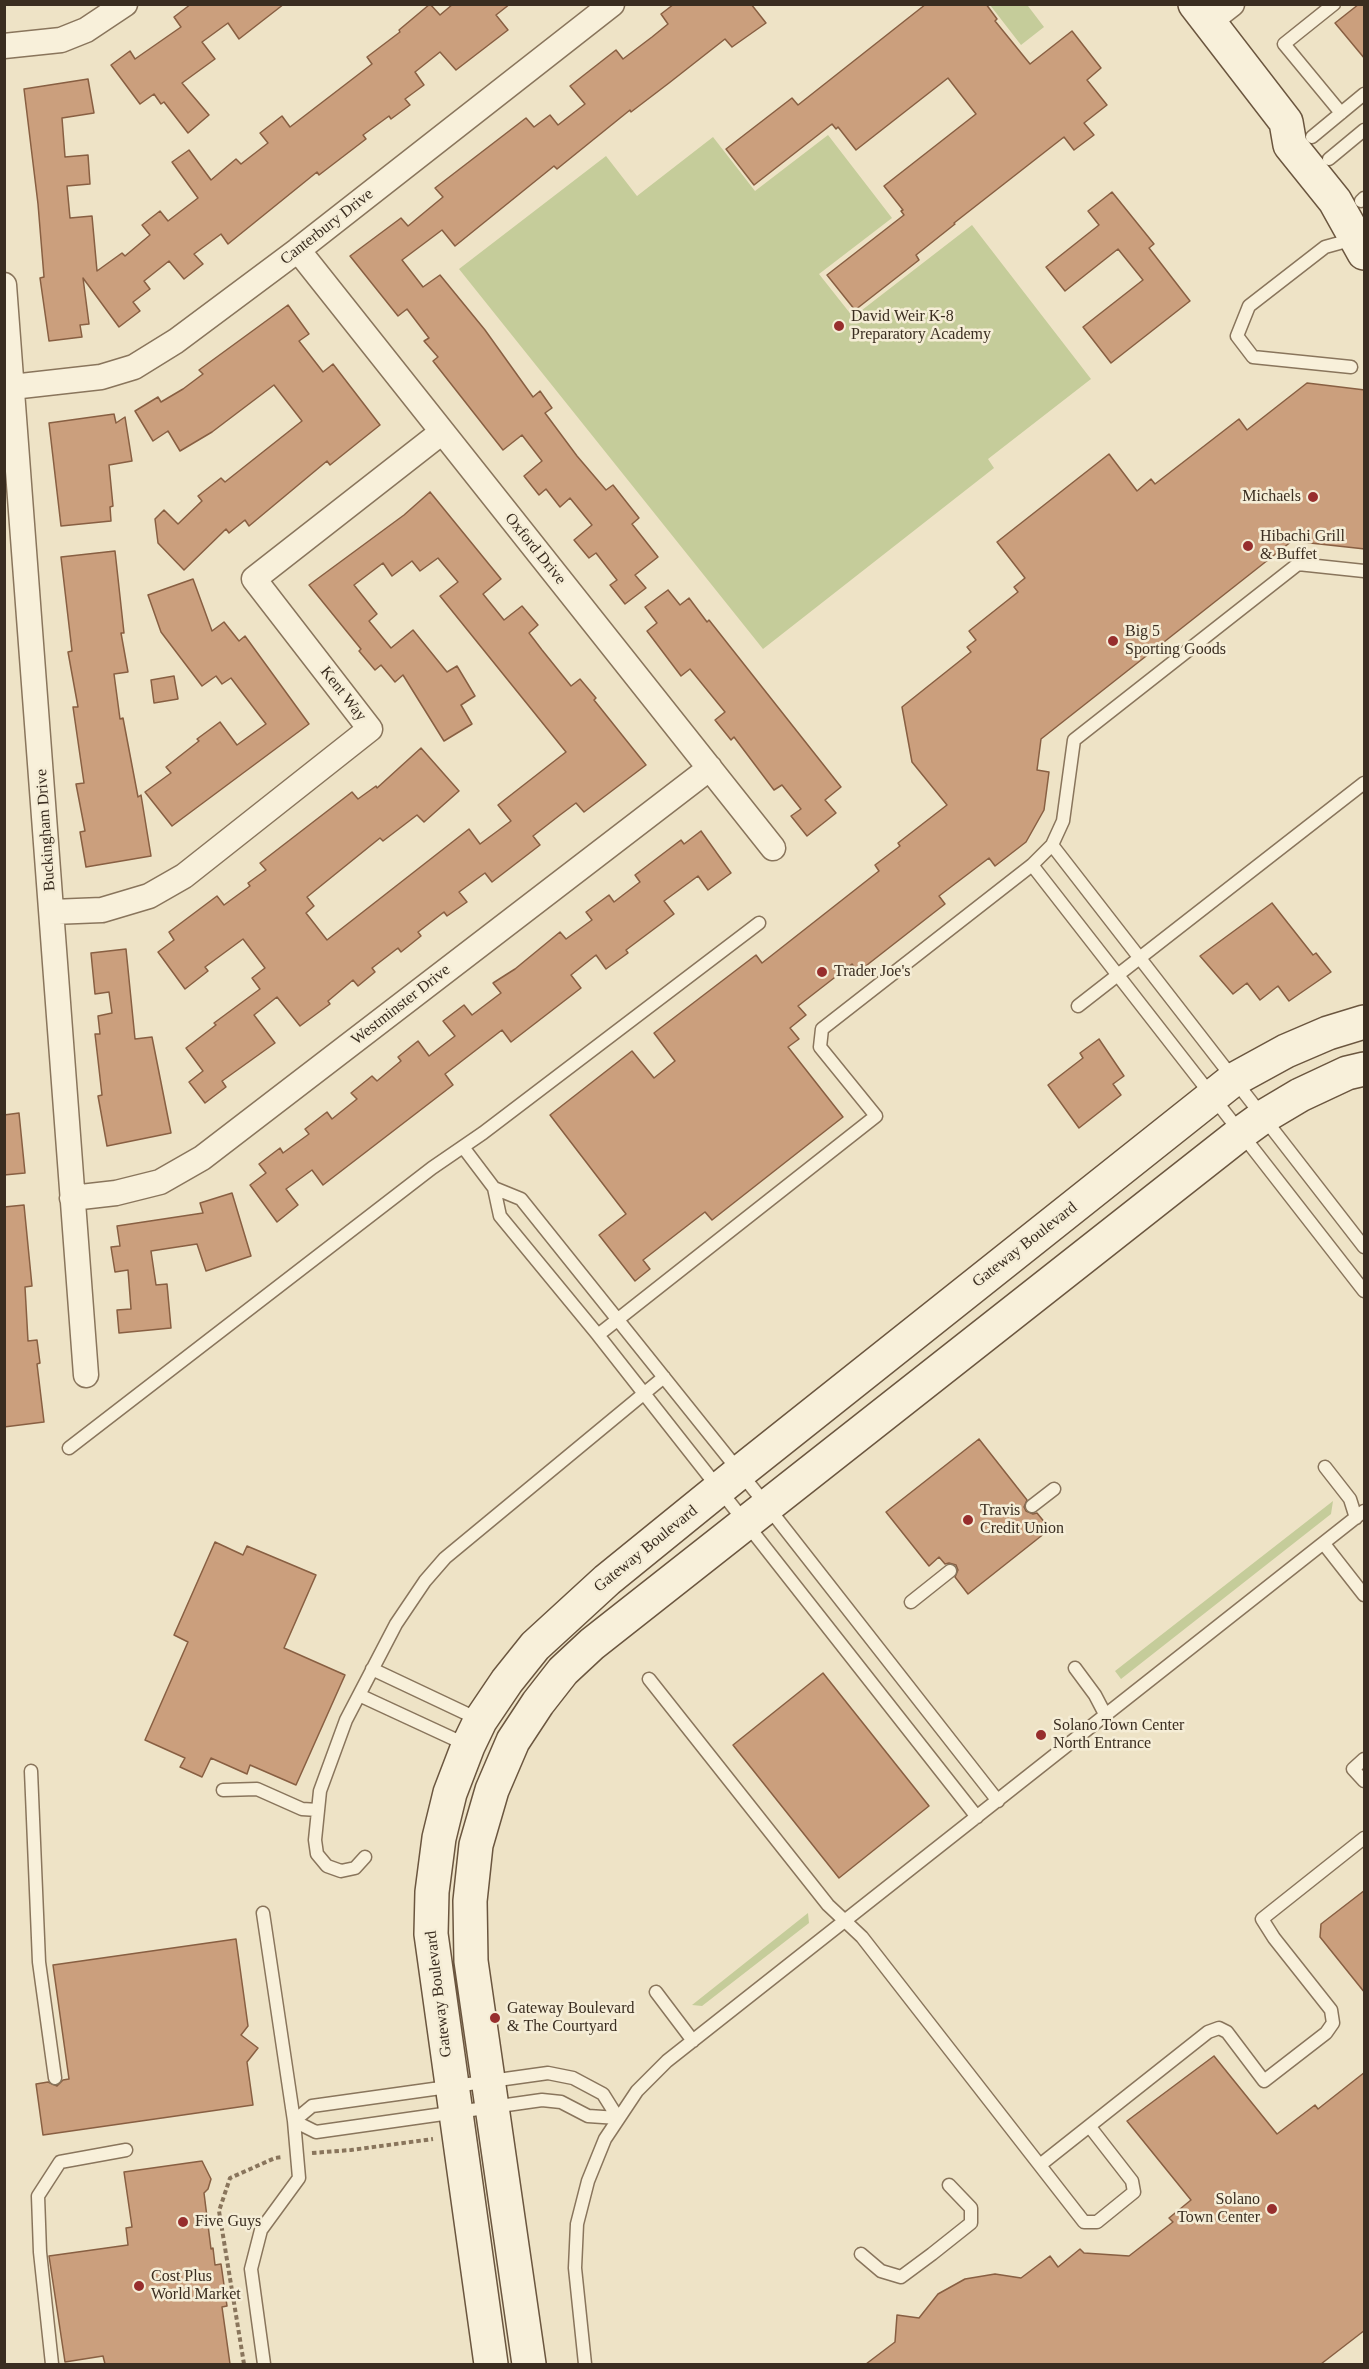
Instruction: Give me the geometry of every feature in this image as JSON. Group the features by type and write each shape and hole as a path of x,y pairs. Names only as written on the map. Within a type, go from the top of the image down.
{"street":[{"path":"4,46 61,40 86,30 124,4"},
{"name":"Canterbury Drive","path":"12,387 101,377 134,367 176,341 298,250 612,4"},
{"path":"1212,10 1309,139 1363,202"},
{"path":"1309,139 1290,145 1335,201 1360,245"},
{"name":"Oxford Drive","path":"298,250 773,848"},
{"name":"Buckingham Drive","path":"4,285 86,1375"},
{"name":"Kent Way","path":"52,912 102,910 149,896 184,876 370,729 254,579 442,432"},
{"name":"Westminster Drive","path":"72,1198 116,1193 160,1182 202,1158 710,768"},
{"name":"Gateway Boulevard","path":"491,2364 430,1934 438,1838 450,1793 474,1733 507,1682 535,1646 572,1610 729,1481 1223,1088 1286,1051 1328,1033 1365,1022"},
{"path":"529,2364 471,1961 470,1901 476,1845 492,1790 513,1741 563,1671 600,1638 1252,1125 1300,1095 1347,1074 1365,1069"}],"lane":[{"path":"1334,4 1284,44 1341,113"},
{"path":"1309,139 1365,94"},
{"path":"1309,139 1365,130"},
{"path":"1352,367 1253,357 1237,336 1249,306 1325,247 1360,245"},
{"path":"598,1335 876,1116 820,1047 822,1029 1032,865 1052,845 1063,821 1074,741 1298,564 1365,571"},
{"path":"1078,1006 1365,783"},
{"path":"1052,845 1140,958 1223,1088 1252,1125 1365,1247"},
{"path":"1032,865 1117,975 1223,1088 1252,1125 1365,1291"},
{"path":"69,1448 432,1168 759,923"},
{"path":"463,1147 494,1188 500,1216 644,1393 729,1481 998,1801"},
{"path":"494,1188 521,1199 664,1377 729,1481 757,1515 977,1817"},
{"path":"366,1857 355,1868 340,1870 327,1866 317,1854 320,1791 346,1720 396,1624 425,1581 445,1558 664,1377"},
{"path":"585,2364 574,2268 577,2224 588,2181 605,2139 637,2091 667,2061 1360,1515 1325,1467"},
{"path":"1032,1506 1054,1489"},
{"path":"1324,1544 1365,1595"},
{"path":"910,1602 950,1571"},
{"path":"1075,1668 1095,1695 1106,1716"},
{"path":"372,1669 474,1733"},
{"path":"649,1679 828,1905 862,1937 1083,2222 1097,2222 1134,2192 1132,2181 1090,2127"},
{"path":"359,1695 474,1733"},
{"path":"1365,1759 1353,1769 1365,1781"},
{"path":"31,1771 39,1962 55,2078"},
{"path":"222,1790 257,1790 302,1809 318,1810"},
{"path":"1040,2165 1208,2032 1219,2028 1227,2032 1264,2081 1326,2033 1333,2023 1331,2010 1274,1938 1262,1919 1365,1838"},
{"path":"263,1913 294,2121 299,2178 261,2230 251,2269 264,2364"},
{"path":"656,1992 693,2041"},
{"path":"294,2121 316,2132 453,2100 491,2094 548,2073 573,2078 603,2094 618,2118"},
{"path":"294,2121 312,2106 453,2100 491,2094 561,2102 588,2116 618,2118"},
{"path":"52,2364 40,2252 38,2196 60,2162 126,2150"},
{"path":"861,2254 881,2271 901,2277 932,2254 971,2223 971,2208 949,2185"}],"green space":[{"path":"990,5 1029,5 1044,27 1021,45"},
{"path":"828,135 892,218 819,274 853,317 972,225 1091,379 988,459 994,468 763,649 459,269 606,156 637,196 713,137 755,191"},
{"path":"1333,1501 1331,1514 1121,1679 1115,1671"},
{"path":"808,1913 809,1923 702,2006 692,2005"}],"building":[{"path":"191,4 284,4 239,39 228,23 202,42 215,59 182,83 209,115 188,133 164,102 161,104 154,94 140,104 111,65 130,51 135,59 181,27 174,17"},
{"path":"430,4 440,15 453,4 510,4 496,15 508,30 456,70 440,52 415,72 424,85 405,99 410,105 391,119 389,116 363,135 366,139 319,175 317,172 228,244 221,234 194,254 203,264 184,279 169,261 144,281 150,289 133,302 140,311 119,327 83,278 89,324 80,325 82,337 49,341 40,278 44,277 38,204 24,89 88,79 94,113 62,118 65,157 88,155 90,184 67,186 70,218 92,216 97,271 122,253 125,256 150,235 142,225 160,211 168,221 198,198 172,162 189,150 211,180 236,159 241,164 268,143 260,133 282,116 290,127 372,64 367,57 400,32 399,30"},
{"path":"674,4 751,4 766,23 732,47 725,39 631,112 630,110 557,169 554,166 455,246 442,230 402,260 423,287 440,275 485,330 533,397 540,391 552,408 545,413 577,456 606,490 613,485 639,518 632,524 658,557 635,575 646,588 625,604 610,585 617,580 596,553 589,558 574,540 592,525 570,498 560,507 546,489 539,495 524,476 542,461 522,435 503,450 433,361 438,357 424,341 429,338 407,309 398,316 350,256 401,218 408,226 443,197 435,188 526,118 534,127 550,115 558,125 585,104 570,86 616,50 623,59 652,37 668,24 661,14"},
{"path":"926,4 986,4 997,19 995,21 1030,64 1072,31 1101,68 1087,80 1107,105 1084,123 1094,135 1074,150 1064,137 954,223 916,255 919,260 855,310 827,275 904,215 901,211 903,210 884,186 976,114 948,78 856,150 838,127 836,129 832,124 754,185 726,149 792,98 798,105"},
{"path":"1359,4 1365,4 1365,59 1335,23"},
{"path":"1112,192 1154,244 1149,248 1190,301 1111,363 1083,327 1143,280 1118,249 1065,291 1046,267 1099,225 1088,211"},
{"path":"288,305 309,334 299,341 323,372 333,364 380,425 330,465 327,461 249,526 245,520 229,533 226,529 184,570 158,543 155,519 164,510 178,524 202,501 198,496 221,478 225,482 302,421 274,385 212,432 180,451 168,431 153,441 135,411 158,397 161,402 183,389 203,374 199,370"},
{"path":"1307,383 1365,390 1365,549 1292,541 1041,739 1037,770 1049,772 1044,810 1026,842 995,866 989,858 939,896 945,904 858,972 852,964 798,1006 806,1015 790,1028 799,1039 788,1047 843,1117 712,1220 705,1212 643,1260 650,1269 635,1281 599,1235 626,1214 550,1115 632,1051 654,1078 675,1061 654,1033 756,955 762,963 879,871 875,865 900,846 898,843 947,805 912,762 902,707 971,652 967,647 976,640 969,631 1018,592 1014,587 1025,578 997,542 1109,454 1137,491 1151,479 1155,484 1239,419 1247,430"},
{"path":"114,414 116,423 125,417 132,461 109,465 113,506 110,507 111,521 61,526 49,423"},
{"path":"430,492 501,579 483,594 504,620 522,606 538,625 529,633 542,650 571,686 580,679 646,765 584,812 576,803 560,815 533,836 540,845 492,882 485,873 459,892 467,902 447,916 444,912 418,932 421,936 401,952 398,948 372,968 375,972 358,986 353,980 328,1001 330,1004 300,1026 277,997 254,1015 275,1043 222,1081 226,1087 205,1103 189,1082 203,1071 186,1048 216,1025 214,1023 260,989 252,978 265,968 243,939 205,967 208,971 185,989 158,952 174,940 169,932 217,896 224,905 250,886 248,883 266,870 260,863 352,792 358,799 376,786 377,788 421,748 459,791 424,822 417,815 383,841 380,838 307,897 314,906 306,913 327,940 469,829 480,844 511,821 498,805 566,752 440,596 458,582 438,558 420,571 412,561 392,576 383,563 354,585 377,614 369,621 391,648 413,630 447,672 457,666 475,696 461,705 472,724 444,741 403,675 395,682 381,665 375,670 359,651 361,649 309,585 404,515"},
{"path":"115,551 124,633 121,633 128,672 114,674 120,719 123,718 138,797 141,795 151,856 86,867 80,832 85,831 76,784 84,783 73,707 78,707 68,652 72,651 61,557"},
{"path":"193,579 212,631 224,622 239,641 245,636 309,724 172,826 145,792 171,773 166,767 220,722 237,745 266,724 231,678 222,684 216,676 202,686 161,632 148,595"},
{"path":"668,590 680,605 689,598 707,622 709,620 841,787 825,800 836,813 807,836 791,816 801,809 782,785 774,790 734,737 731,740 715,720 725,712 690,669 681,676 647,631 657,623 645,607"},
{"path":"174,676 178,699 154,703 151,680"},
{"path":"701,831 731,873 708,890 698,876 664,901 674,914 626,950 628,953 606,969 596,955 571,975 581,988 511,1042 502,1030 445,1074 453,1085 323,1185 312,1170 286,1189 298,1205 277,1222 250,1185 266,1173 259,1164 280,1148 283,1153 309,1134 305,1129 327,1112 332,1119 357,1099 351,1093 372,1076 377,1081 401,1061 398,1057 418,1041 429,1056 455,1036 443,1021 464,1005 472,1015 501,993 493,983 515,969 560,932 566,939 592,920 586,912 609,895 614,902 640,882 635,875 681,840 684,844"},
{"path":"1272,903 1313,955 1316,953 1331,972 1289,1001 1278,986 1260,1000 1247,983 1233,994 1200,956"},
{"path":"126,949 135,1039 152,1037 171,1133 107,1146 98,1096 102,1095 95,1034 100,1034 98,1016 112,1013 109,992 95,994 91,953"},
{"path":"1099,1039 1124,1076 1113,1084 1121,1095 1079,1128 1048,1085 1083,1058 1080,1053"},
{"path":"19,1113 25,1173 4,1175 4,1115"},
{"path":"232,1193 251,1256 206,1271 197,1244 151,1251 156,1285 167,1284 171,1328 119,1333 117,1310 131,1309 128,1270 115,1272 111,1247 120,1246 117,1226 203,1213 200,1203"},
{"path":"24,1205 32,1286 25,1287 28,1341 37,1340 40,1363 37,1364 44,1422 4,1427 4,1207"},
{"name":"Travis Credit Union","path":"979,1439 1027,1500 1024,1507 1026,1511 1037,1513 1050,1529 968,1594 955,1577 958,1570 956,1565 945,1564 939,1557 929,1566 886,1512"},
{"path":"215,1542 243,1555 247,1546 316,1575 284,1648 345,1675 296,1785 250,1765 247,1774 211,1758 202,1777 180,1767 185,1758 145,1740 188,1642 174,1635"},
{"path":"823,1673 929,1806 839,1878 733,1745"},
{"path":"1365,1890 1365,1993 1320,1937 1321,1924"},
{"path":"236,1939 248,2026 241,2035 258,2048 247,2062 253,2105 43,2135 36,2084 48,2082 57,2086 63,2080 69,2079 53,1965"},
{"name":"Solano Town Center","path":"1214,2056 1277,2134 1315,2105 1318,2109 1365,2072 1365,2330 1321,2364 866,2364 895,2342 897,2315 919,2318 938,2294 965,2279 995,2274 1021,2278 1050,2256 1058,2267 1080,2249 1084,2253 1129,2256 1173,2222 1169,2218 1191,2200 1127,2121"},
{"name":"Cost Plus World Market","path":"202,2161 211,2179 204,2193 211,2249 213,2248 215,2265 221,2264 227,2306 222,2307 230,2364 105,2364 103,2356 65,2362 49,2256 128,2245 126,2228 132,2227 124,2172"}],"place":[{"name":"David Weir K-8 Preparatory Academy","path":"839,326"},
{"name":"Michaels","path":"1313,497"},
{"name":"Hibachi Grill & Buffet","path":"1248,546"},
{"name":"Big 5 Sporting Goods","path":"1113,641"},
{"name":"Trader Joe's","path":"822,972"},
{"name":"Travis Credit Union","path":"968,1520"},
{"name":"Solano Town Center North Entrance","path":"1041,1735"},
{"name":"Gateway Boulevard & The Courtyard","path":"495,2018"},
{"name":"Solano Town Center","path":"1272,2209"},
{"name":"Five Guys","path":"183,2222"},
{"name":"Cost Plus World Market","path":"139,2286"}]}
